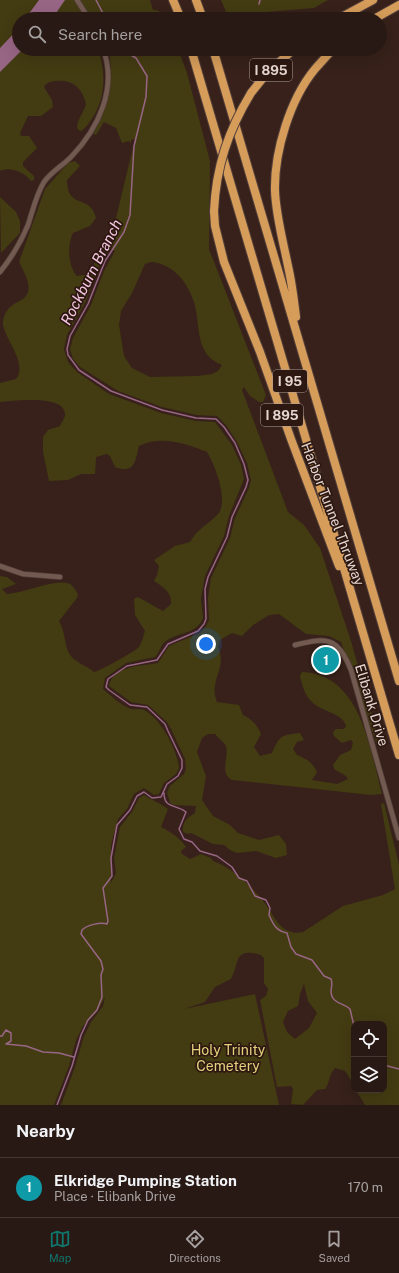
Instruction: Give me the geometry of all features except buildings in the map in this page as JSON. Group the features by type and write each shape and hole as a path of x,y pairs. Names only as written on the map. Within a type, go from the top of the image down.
{"highway":[{"path":"173,0 178,12"},
{"path":"196,0 200,12"},
{"path":"351,12 373,0"},
{"path":"386,12 399,5"},
{"name":"I 95","path":"193,56 399,755"},
{"name":"I 95","path":"215,56 399,681"},
{"name":"Harbor Tunnel Thruway","path":"286,56 267,73 251,93 230,132 220,159 215,192 215,226 224,262 260,352 296,453 359,617"},
{"name":"I 895","path":"301,348 291,279 278,217 275,177 283,134 303,87 314,70 327,56"}],"street":[{"path":"77,0 85,12"},
{"path":"0,272 22,237 44,182 77,151 86,139 100,113 109,78 104,56"},
{"path":"0,566 23,574 60,577"},
{"name":"Elibank Drive","path":"295,645 321,640 332,643 343,652 359,699 399,838"}],"green space":[{"path":"0,0 150,0 153,10 160,12 12,12 12,56 100,56 103,71 103,81 100,102 96,112 83,130 80,131 77,128 77,125 86,104 82,93 75,85 66,81 55,81 46,84 44,87 52,100 53,107 41,116 28,116 20,133 21,136 29,136 37,148 23,162 23,166 34,176 34,180 31,181 25,175 17,171 8,169 0,171"},
{"path":"221,0 328,0 314,8 266,12 226,12"},
{"name":"Holy Trinity Cemetery","path":"109,56 181,56 187,73 210,161 209,249 266,395 263,402 259,402 250,396 244,387 242,390 288,512 304,525 320,548 351,641 381,747 377,745 341,642 329,636 306,634 279,614 269,615 253,625 242,636 232,633 220,640 218,647 221,662 215,687 217,702 239,705 243,715 252,720 256,725 261,734 254,747 260,756 272,753 279,739 285,735 300,733 304,740 297,742 293,749 297,755 309,761 317,772 312,780 337,784 348,779 346,776 334,769 333,765 340,755 351,750 353,743 351,740 342,743 334,736 333,732 336,729 344,729 346,726 344,721 336,715 316,705 307,697 300,676 302,672 322,676 338,686 350,700 360,717 373,756 382,794 371,795 232,780 228,777 225,769 227,751 226,746 215,734 208,734 202,738 197,752 206,776 202,800 213,816 230,825 238,833 259,840 279,835 286,844 287,855 276,858 256,851 237,853 224,845 213,844 191,833 188,834 183,832 184,823 195,813 196,806 174,805 170,803 167,793 170,786 184,774 186,769 185,759 167,722 148,705 131,702 109,686 116,674 122,670 158,663 169,646 200,633 206,626 209,620 208,598 211,578 230,538 235,518 249,488 251,480 247,463 237,442 226,425 217,416 197,415 162,407 118,391 80,367 73,359 70,349 73,338 91,305 104,271 115,251 110,248 98,268 85,303 67,335 64,349 68,362 77,372 109,394 161,413 196,421 215,422 232,445 241,465 244,479 229,516 224,536 205,576 201,598 203,618 200,624 196,628 166,641 162,644 155,657 126,663 105,678 103,689 124,705 131,709 146,711 158,721 172,744 179,768 176,774 164,783 159,794 154,795 144,788 134,794 127,809 118,819 111,845 111,883 116,873 114,858 120,827 132,812 139,798 144,795 168,809 161,827 184,844 186,847 181,853 190,859 201,854 228,868 253,890 282,927 292,932 303,932 343,906 383,895 395,889 381,804 384,803 399,865 399,1105 365,1105 358,1093 387,1093 387,1021 351,1021 351,1080 345,1071 335,1068 325,1089 317,1090 303,1105 291,1104 293,1089 291,1086 277,1087 260,1000 266,996 268,989 264,983 264,958 261,955 246,953 239,958 231,979 215,987 205,1002 184,1009 255,994 279,1105 61,1105 75,1067 84,1036 91,1022 103,1006 105,997 97,1012 83,1026 76,1040 69,1066 54,1105 0,1105 0,576 7,577 16,584 2,589 7,594 53,583 67,583 72,586 78,594 77,598 59,621 70,655 94,672 97,671 138,648 145,631 135,615 134,599 138,597 163,611 171,604 168,593 154,581 159,566 154,560 175,546 190,542 200,529 218,514 222,501 220,483 214,465 207,452 182,443 155,441 139,446 135,462 130,468 127,469 115,467 110,456 107,454 96,457 95,474 81,474 68,480 49,481 43,452 43,437 48,430 60,426 65,416 63,408 48,401 38,400 0,402 0,383 16,379 19,372 17,357 6,334 3,321 6,312 11,306 23,299 29,288 19,262 45,189 68,163 75,161 80,166 67,180 68,189 75,199 89,206 96,218 90,226 73,233 71,238 69,255 72,267 77,276 89,274 116,223 135,139 131,140 131,143 129,141 122,143 116,128 104,122 96,135 93,134 103,113 111,83","holes":["152,262 162,264 171,269 182,279 191,294 203,347 213,360 222,365 218,371 212,374 197,376 150,377 132,368 124,356 119,325 121,311 132,293 145,264","304,984 308,1001 317,1013 309,1028 295,1039 287,1032 283,1022 288,1011 298,1006 300,994"]},
{"path":"0,197 16,212 20,221 20,233 1,253"}],"shaded area":[{"path":"39,0 65,0 57,12 30,12"},
{"path":"12,35 12,56 16,56 0,72 0,48"}],"waterway":[{"name":"Rockburn Branch","path":"96,0 102,12"},
{"path":"259,4 260,0"},
{"name":"Rockburn Branch","path":"57,1105 72,1066 81,1035 88,1020 97,1010 102,997 101,975 103,969 101,961 81,934 82,930 90,925 107,924 108,921 103,888 112,876 111,858 117,825 130,810 137,796 144,792 152,798 161,797 167,784 178,776 182,768 182,760 165,724 147,707 130,705 109,690 106,687 108,679 127,666 157,660 168,644 198,631 204,624 206,619 205,589 208,577 227,537 232,517 248,480 244,464 235,443 224,427 216,419 196,418 162,410 111,391 79,370 68,355 67,349 70,336 88,304 105,261 124,232 130,215 134,146 146,97 147,76 136,58 132,56"},
{"path":"164,793 168,804 186,812 179,829 184,839 192,842 200,851 217,856 232,867 239,878 247,881 255,896 266,900 270,908 269,915 275,927 280,931 287,933 291,947 296,954 312,960 324,976 331,979 332,996 336,1001 350,1009 353,1021"},
{"path":"0,1036 2,1036 6,1030 11,1033 11,1041 6,1044 26,1046 43,1052 59,1053 74,1057"},
{"path":"387,1066 399,1069"}],"place":[{"name":"Elkridge Pumping Station","path":"326,660"}]}
